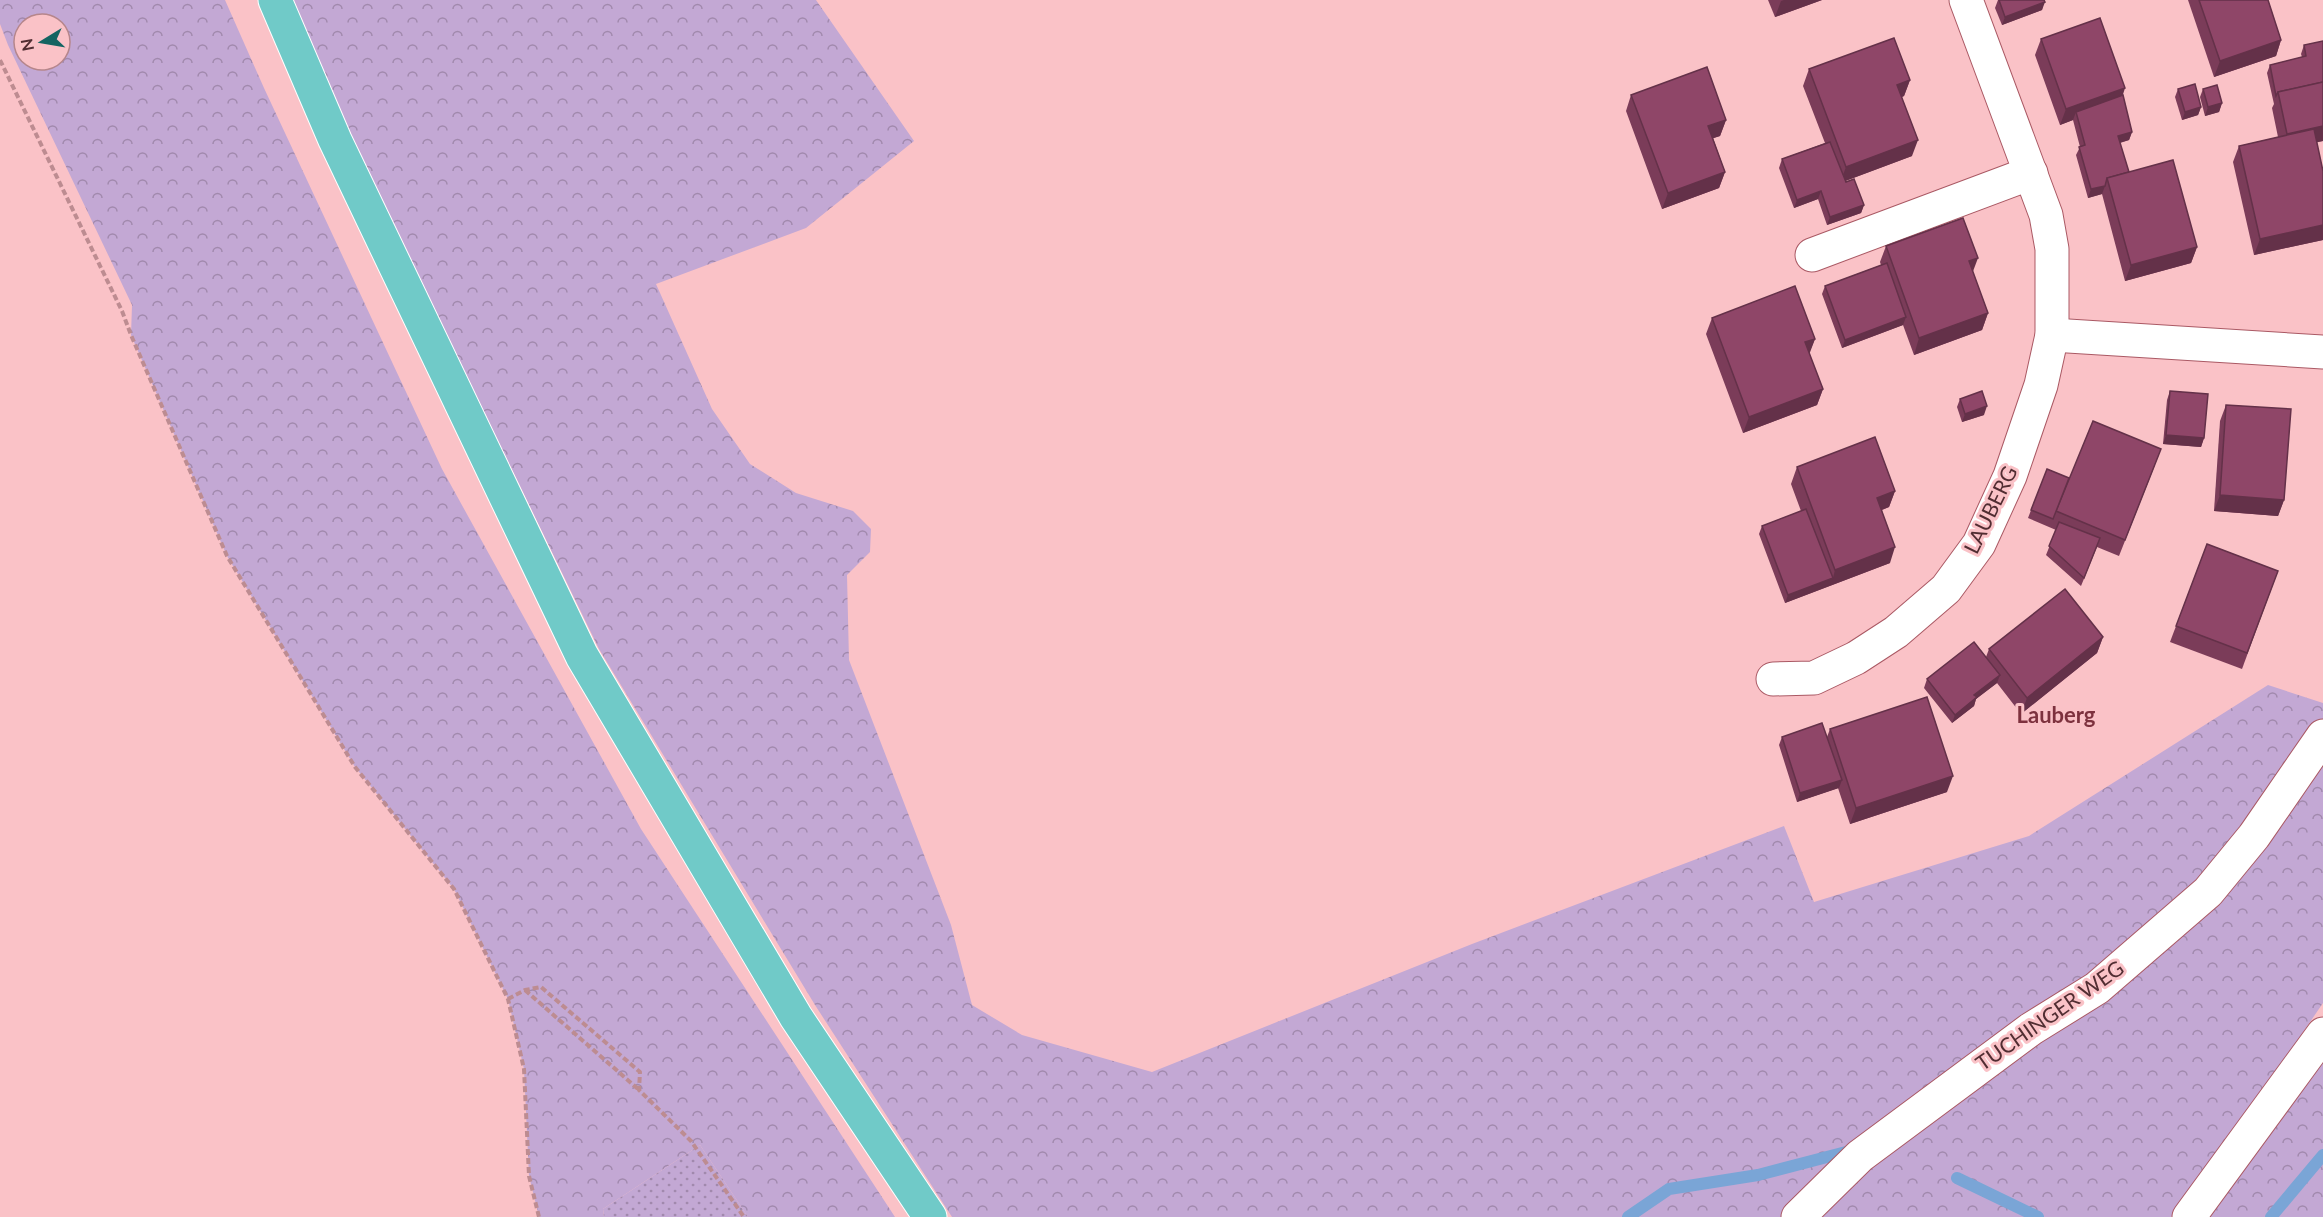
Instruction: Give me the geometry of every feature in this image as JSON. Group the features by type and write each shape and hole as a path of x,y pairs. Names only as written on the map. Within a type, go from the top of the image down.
{"main road":[{"path":"275,0 335,140 582,656 796,1017 930,1217"}],"street":[{"name":"LAUBERG","path":"1773,678 1814,678 1856,658 1896,632 1946,589 1979,544 2010,476 2041,385 2052,335 2052,249 2046,215 1966,0"},
{"path":"1812,255 2031,173"},
{"path":"2052,335 2323,352"},
{"name":"TUCHINGER WEG","path":"1797,1217 1860,1156 2031,1029 2097,988 2208,892 2254,836 2323,736"},
{"path":"2189,1217 2323,1034"}],"path":[{"path":"0,60 122,311 227,556 354,767 454,889 508,999 524,1069 529,1176 539,1217"},
{"path":"508,999 525,990 541,987 640,1072 639,1090"},
{"path":"525,990 639,1090 691,1141 744,1217"}],"green space":[{"path":"0,0 225,0 442,469 641,829 895,1217 748,1217 700,1145 603,1209 604,1217 539,1217 529,1176 524,1069 508,999 454,889 355,767 227,556 131,335 132,305 21,72 72,72 72,12 12,12 12,53 0,24"},
{"path":"292,0 816,0 914,141 806,228 656,284 712,409 750,464 796,493 853,511 871,529 870,552 847,575 849,660 951,925 972,1005 1022,1035 1152,1072 1472,944 1784,826 1814,902 2029,836 2268,685 2323,703 2323,1003 2226,1145 2171,1217 952,1217 815,1005 599,649 349,134"},
{"path":"2323,1052 2323,1217 2209,1217"},
{"path":"700,1145 748,1217 604,1217 603,1209"}],"building":[{"path":"1999,0 2044,0 2045,2 2005,17"},
{"path":"2199,0 2268,0 2281,40 2220,61"},
{"path":"2100,18 2125,88 2066,109 2041,39"},
{"path":"1894,38 1910,80 1897,85 1918,140 1846,167 1809,69"},
{"path":"2323,41 2323,82 2278,92 2276,96 2270,65 2306,56 2304,45"},
{"path":"1707,67 1726,120 1708,126 1725,172 1668,193 1631,95"},
{"path":"2323,82 2323,126 2287,134 2278,92"},
{"path":"2195,84 2201,107 2185,112 2178,89"},
{"path":"2217,85 2222,103 2208,107 2203,89"},
{"path":"2123,95 2132,132 2118,136 2129,172 2107,178 2105,186 2091,189 2079,147 2085,145 2076,112"},
{"path":"2314,129 2323,171 2323,225 2260,239 2239,146"},
{"path":"1830,142 1846,182 1854,179 1864,205 1830,217 1821,191 1797,200 1782,159"},
{"path":"2173,160 2197,247 2131,265 2107,178"},
{"path":"1963,218 1978,258 1969,261 1988,313 1919,338 1886,246"},
{"path":"1887,263 1906,317 1845,340 1825,286"},
{"path":"1795,286 1815,339 1805,342 1823,389 1749,417 1712,318"},
{"path":"1982,391 1987,406 1965,414 1960,399"},
{"path":"2170,391 2208,394 2204,438 2166,435"},
{"path":"2226,405 2291,409 2284,500 2220,495"},
{"path":"2093,421 2161,449 2125,540 2056,511"},
{"path":"1875,437 1895,491 1877,498 1895,547 1835,570 1797,467"},
{"path":"2047,469 2069,478 2053,519 2031,510"},
{"path":"1806,509 1833,578 1788,595 1762,526"},
{"path":"2059,522 2100,538 2084,578 2049,546"},
{"path":"2207,544 2278,571 2247,653 2176,626"},
{"path":"2065,589 2103,637 2027,698 1989,649"},
{"path":"1974,642 2000,675 1974,695 1977,697 1955,715 1927,679"},
{"path":"1927,697 1953,776 1856,808 1830,729"},
{"path":"1822,723 1842,780 1800,793 1782,737"}],"waterway":[{"path":"1628,1217 1669,1189 1758,1175 1850,1151"},
{"path":"2271,1217 2323,1155"},
{"path":"1957,1178 2038,1217"}],"district":[{"name":"Lauberg","path":"2056,715"}]}
